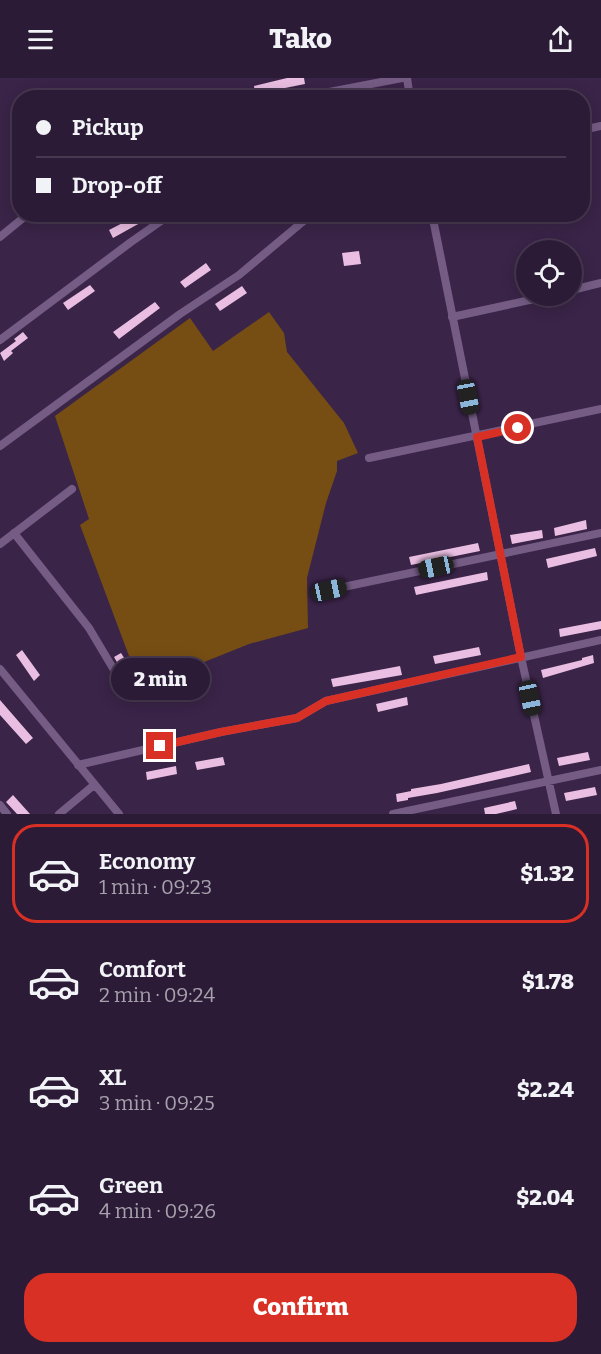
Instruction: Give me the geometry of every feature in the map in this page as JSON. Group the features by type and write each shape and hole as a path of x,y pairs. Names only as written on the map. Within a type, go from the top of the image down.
{"street":[{"path":"340,90 402,78"},
{"path":"0,237 18,222"},
{"path":"0,340 160,222"},
{"path":"0,446 180,314 239,275 302,222"},
{"path":"434,222 521,657 556,814"},
{"path":"582,288 601,283"},
{"path":"452,317 516,303"},
{"path":"369,458 601,409"},
{"path":"0,544 72,489"},
{"path":"14,533 89,628 126,690"},
{"path":"329,590 601,533"},
{"path":"78,765 221,732 297,718 326,701 601,640"},
{"path":"0,669 119,814"},
{"path":"393,814 601,770"},
{"path":"59,814 94,784"},
{"path":"0,805 7,814"}],"shaded area":[{"path":"269,312 284,333 287,352 344,423 358,453 337,461 337,471 326,503 307,578 308,628 249,644 147,685 129,656 80,525 89,519 55,416 190,318 213,351"}],"building":[{"path":"287,78 304,78 305,84 275,90 254,90 254,86"},
{"path":"124,222 140,223 113,238 109,230"},
{"path":"359,251 361,264 344,266 342,253"},
{"path":"206,263 211,270 185,288 180,282"},
{"path":"90,285 95,291 68,310 63,303"},
{"path":"242,286 247,293 220,311 215,304"},
{"path":"155,302 160,308 119,339 113,332"},
{"path":"23,332 28,338 11,351 13,353 4,361 0,353 16,341 14,339"},
{"path":"586,520 587,529 555,536 554,528"},
{"path":"542,530 543,538 512,544 510,535"},
{"path":"478,543 480,551 411,565 409,557"},
{"path":"595,548 597,556 548,568 546,559"},
{"path":"487,572 488,580 416,595 414,587"},
{"path":"601,621 601,629 560,637 559,629"},
{"path":"479,647 481,655 435,664 433,656"},
{"path":"22,650 40,675 34,681 16,655"},
{"path":"121,653 132,670 134,669 137,677 128,681 114,657"},
{"path":"593,655 594,663 543,678 541,670"},
{"path":"400,666 402,675 333,687 331,679"},
{"path":"407,697 408,705 378,712 376,704"},
{"path":"0,700 33,738 26,744 0,715"},
{"path":"588,752 590,760 559,766 557,758"},
{"path":"223,757 225,765 197,770 195,762"},
{"path":"529,764 531,772 397,802 396,794 411,791 411,789"},
{"path":"176,766 177,774 147,780 146,772"},
{"path":"595,787 597,795 566,801 564,793"},
{"path":"13,795 30,814 17,814 6,802"},
{"path":"515,801 517,809 485,814 484,808"}],"route":[{"path":"160,746 297,718 326,701 521,657 477,437 518,428"}]}
